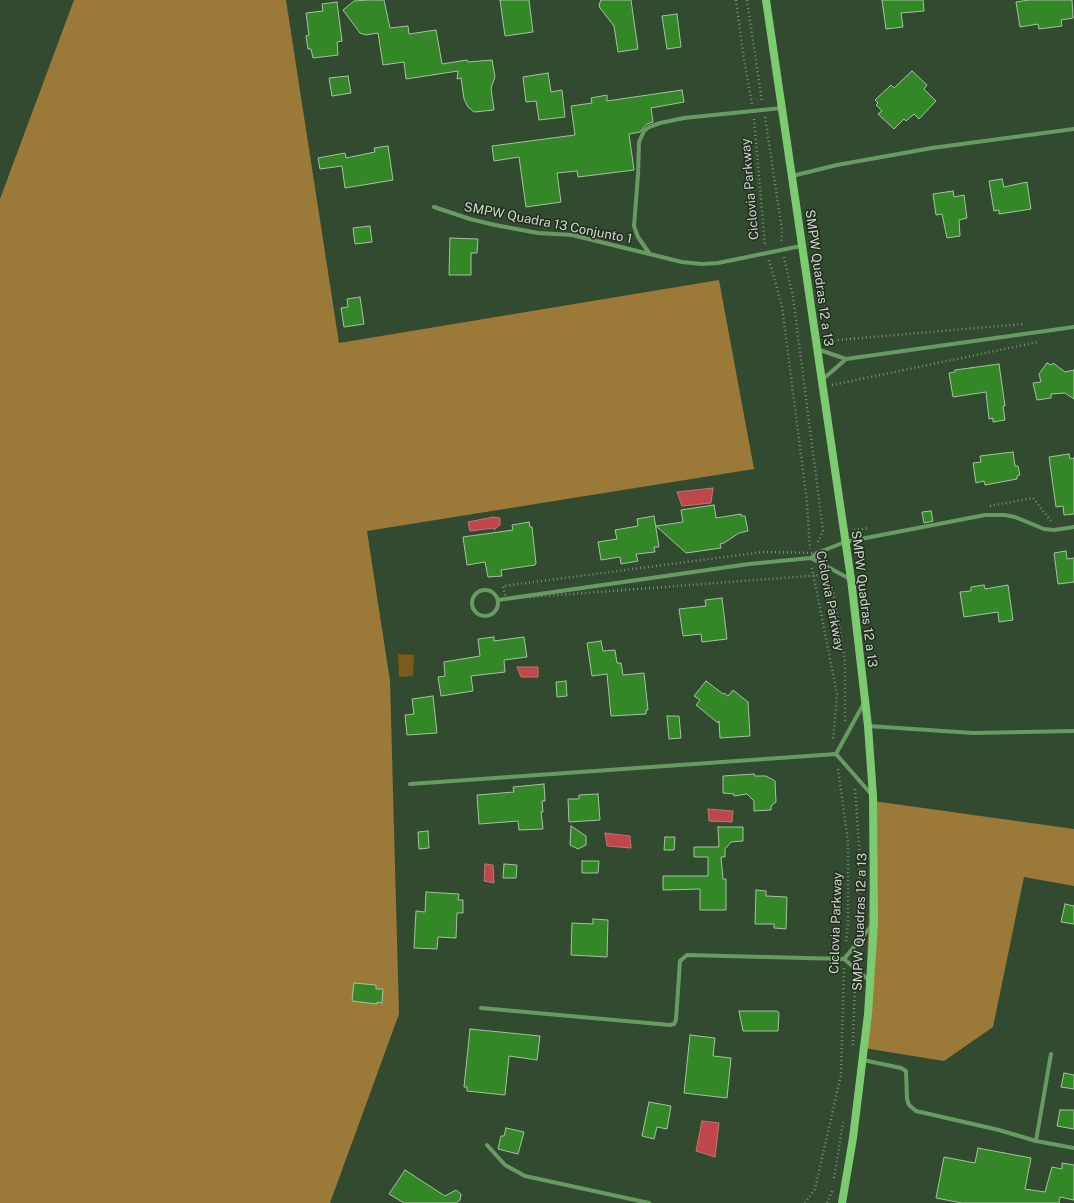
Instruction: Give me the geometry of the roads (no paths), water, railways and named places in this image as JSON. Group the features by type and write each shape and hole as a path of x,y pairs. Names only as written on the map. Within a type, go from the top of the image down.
{"street":[{"name":"SMPW Quadras 12 a 13","path":"766,0 801,246 817,345 821,384 851,579 864,702 868,726 873,796 874,923 870,981 863,1060 853,1138 842,1203"},
{"path":"649,253 638,237 634,226 641,135 649,127 684,118 782,108"},
{"path":"792,176 837,165 932,148 1074,130"},
{"name":"SMPW Quadra 13 Conjunto 1","path":"434,207 470,219 528,232 572,235 702,264 718,263 801,246"},
{"path":"817,345 846,359 1074,327"},
{"path":"821,384 846,359"},
{"path":"498,600 749,564 810,558 817,553 845,542 985,515 1005,515 1014,517 1044,529 1054,530 1074,527"},
{"path":"810,558 851,579"},
{"path":"480,591 493,592 498,600 497,608 488,616 475,613 471,605 473,596 480,591"},
{"path":"836,754 864,702"},
{"path":"868,726 973,733 1074,730"},
{"path":"836,754 873,796"},
{"path":"410,784 836,754"},
{"path":"844,959 874,923"},
{"path":"482,1008 670,1025 674,1024 676,1020 679,966 683,957 687,955 844,959 870,981"},
{"path":"1036,1141 1051,1054"},
{"path":"863,1060 901,1068 906,1071 907,1099 909,1105 916,1111 999,1130 1036,1141 1074,1148"},
{"path":"487,1145 505,1164 525,1176 649,1203"}]}
